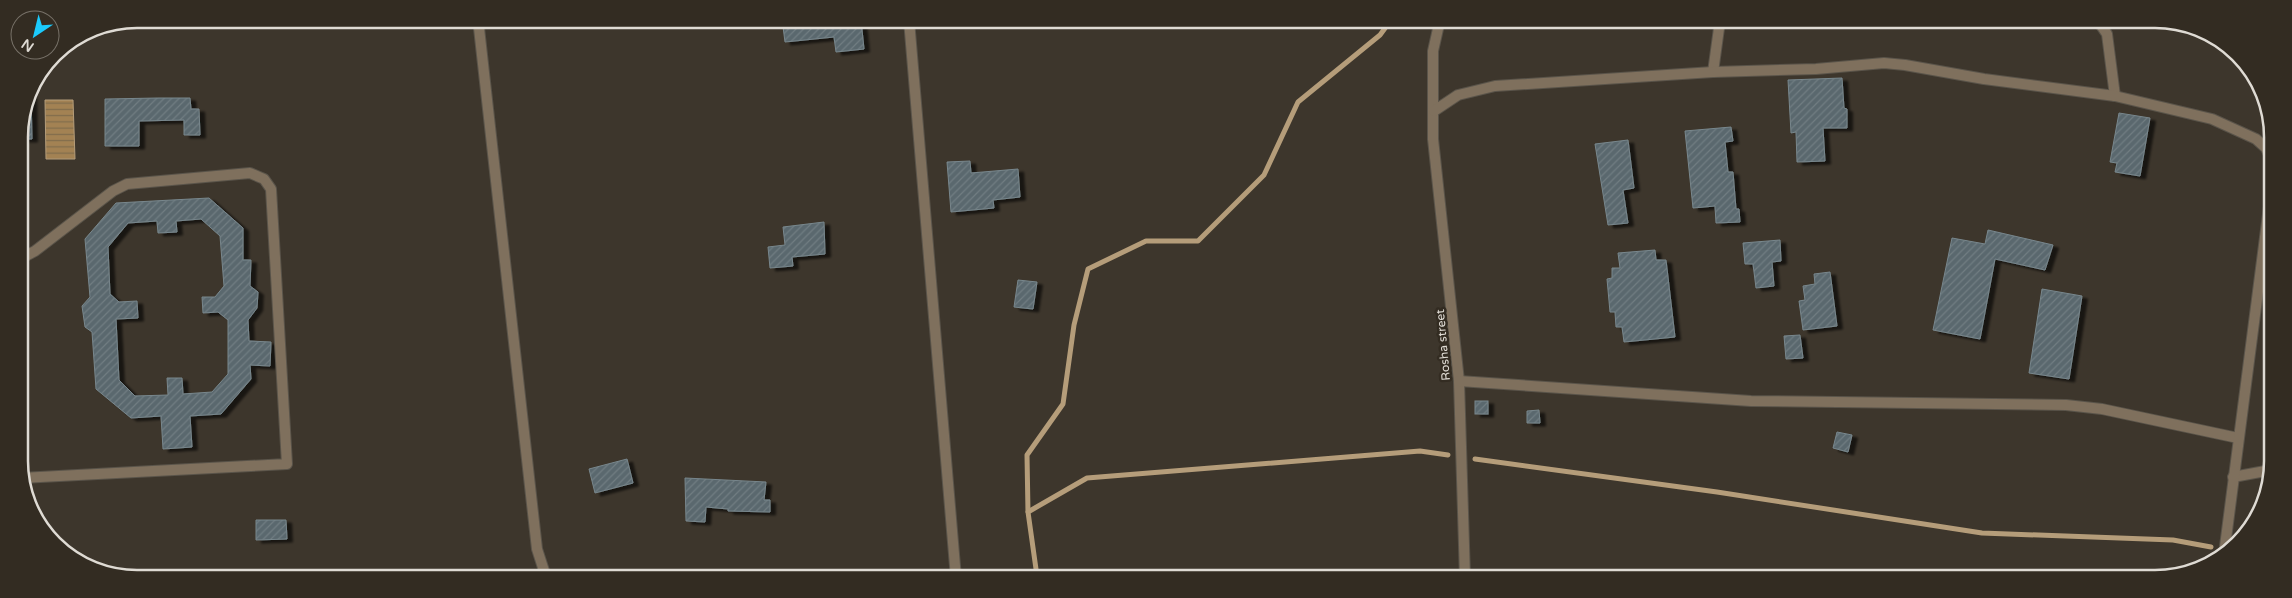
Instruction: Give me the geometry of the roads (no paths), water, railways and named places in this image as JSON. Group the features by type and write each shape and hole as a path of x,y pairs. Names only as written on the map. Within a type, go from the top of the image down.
{"street":[{"path":"479,28 537,549 544,570"},
{"path":"910,28 955,570"},
{"name":"Rosha street","path":"1438,28 1433,51 1433,138 1459,382 1465,570"},
{"path":"1713,72 1719,28"},
{"path":"2103,28 2107,34 2115,96"},
{"path":"1434,111 1458,95 1495,86 1713,72 1816,69 1884,64 1905,65 2115,96 2212,119 2256,139 2264,146"},
{"path":"28,255 113,191 127,184 250,173 264,178 271,189 287,464 29,478"},
{"path":"2225,546 2264,243"},
{"path":"1459,382 1751,401 2066,405 2102,409 2238,438"},
{"path":"2233,477 2264,471"}],"waterway":[{"path":"1028,512 1027,455 1063,404 1074,325 1088,269 1146,241 1198,241 1264,175 1298,102 1380,35 1385,28"},
{"path":"1036,569 1028,512 1087,478 1420,451 1448,455"},
{"path":"1475,459 1717,492 1982,533 2173,540 2211,547"}]}
